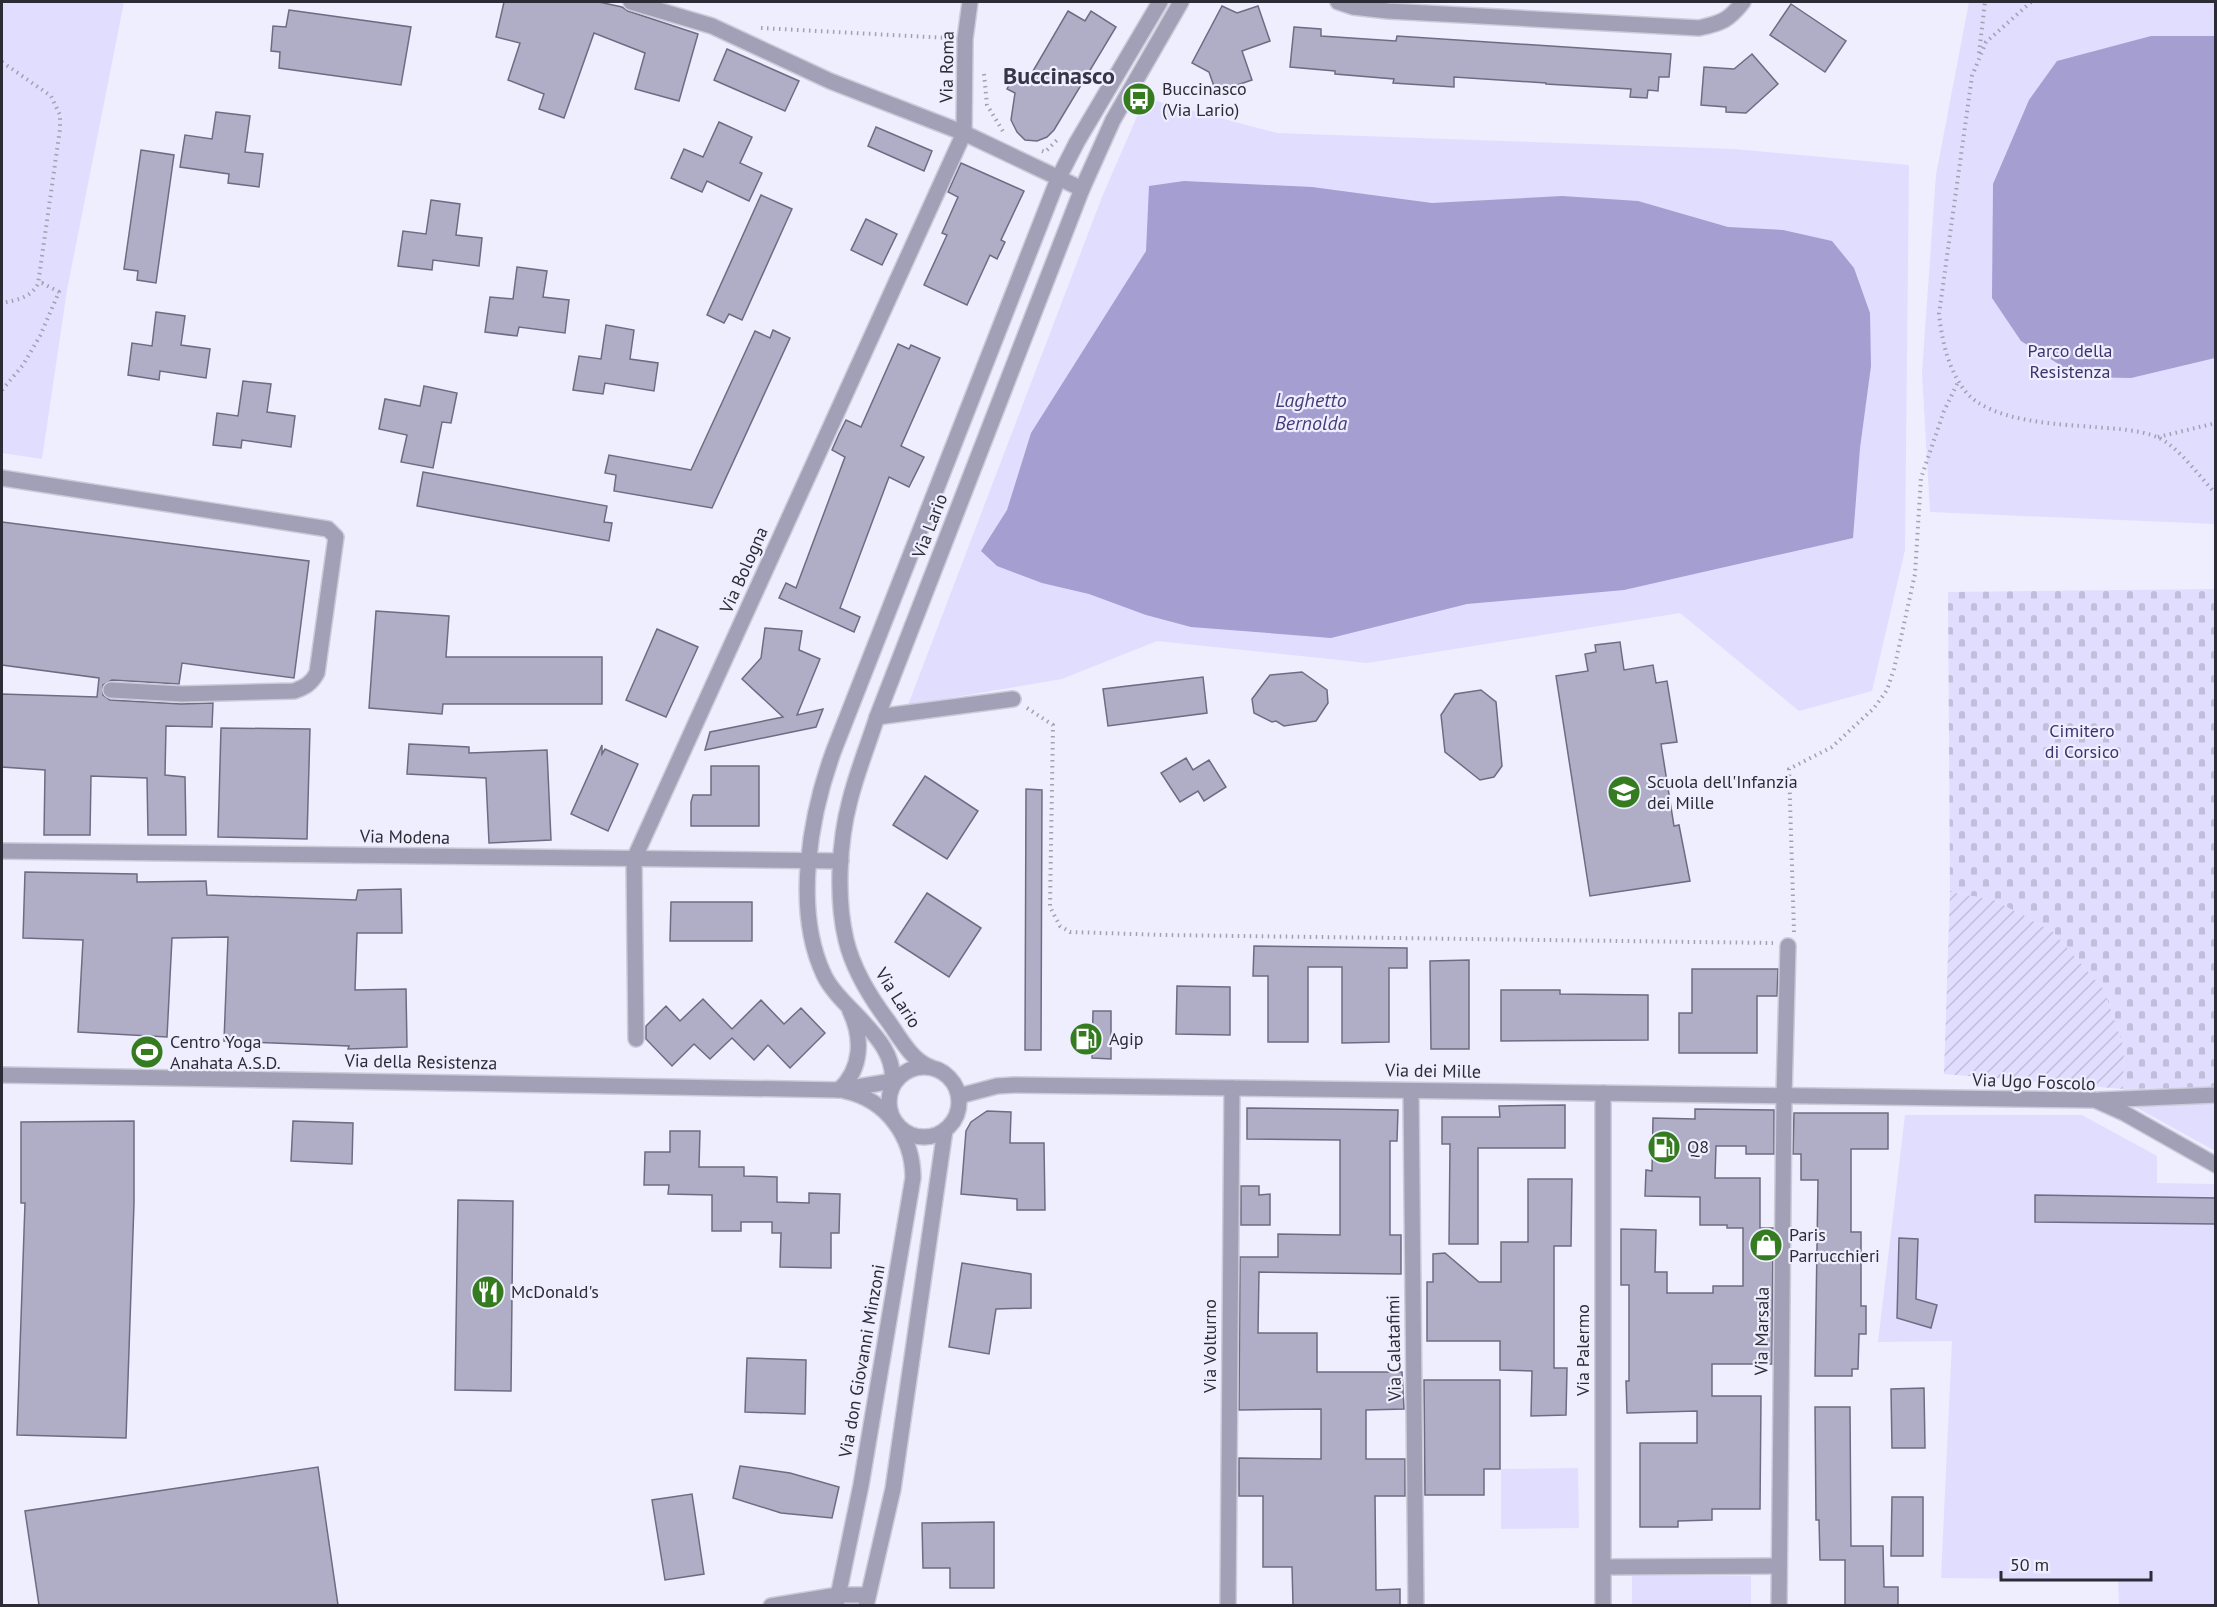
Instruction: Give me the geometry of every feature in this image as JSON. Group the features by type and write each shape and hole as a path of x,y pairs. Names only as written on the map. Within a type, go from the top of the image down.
{"street":[{"path":"630,2 712,26 813,72 964,133 1082,189"},
{"name":"Via Roma","path":"964,133 965,39 970,2"},
{"name":"Via Lario","path":"895,1082 888,1058 877,1038 828,983 817,954 810,914 809,860 815,811 831,758 1058,179 1077,142 1160,2"},
{"name":"Via Lario","path":"930,1067 917,1060 882,1013 853,961 845,939 842,917 841,861 849,800 878,717 1082,189 1113,120 1180,2"},
{"path":"1338,2 1353,7 1388,11 1699,28 1720,24 1733,15 1743,2"},
{"name":"Via Bologna","path":"636,1039 634,859 964,133"},
{"path":"2,477 328,529 336,537 317,673 306,687 294,691 205,694 111,690"},
{"path":"878,717 1013,699"},
{"name":"Via Modena","path":"2,852 841,861"},
{"name":"Via Marsala","path":"1779,1605 1784,1096 1788,944"},
{"name":"Via Lario","path":"839,996 855,1022 858,1050 855,1070 839,1090"},
{"path":"930,1067 947,1075 955,1085 959,1096 959,1108 956,1118 945,1130 937,1135 922,1138 909,1134 897,1125 890,1111 889,1100 895,1082 911,1069 930,1067"},
{"name":"Via della Resistenza","path":"2,1075 839,1090 895,1082"},
{"name":"Via dei Mille","path":"959,1096 1005,1085 1907,1098"},
{"name":"Via Volturno","path":"1228,1605 1232,1088"},
{"name":"Via della Resistenza","path":"839,1090 868,1100 883,1110 897,1125"},
{"name":"Via Calatafimi","path":"1411,1090 1416,1605"},
{"name":"Via Palermo","path":"1603,1094 1603,1605"},
{"path":"2095,1100 2148,1096 2216,1095"},
{"name":"Via Ugo Foscolo","path":"1907,1098 2095,1100 2124,1113 2216,1165"},
{"name":"Via don Giovanni Minzoni","path":"837,1600 861,1485 913,1178 910,1149 897,1125"},
{"path":"771,1605 867,1600 893,1489 945,1130"},
{"path":"1604,1567 1779,1566"}],"path":[{"path":"1985,2 1978,56 1972,76 1939,314 1943,345 1959,380 1966,391 1983,406 2007,415 2053,424 2134,431 2158,437 2172,446 2216,494"},
{"path":"1978,56 1986,42 2031,2"},
{"path":"756,28 965,39"},
{"path":"2,62 51,96 60,115 60,129 38,284 33,293 21,299 2,303"},
{"path":"984,73 987,105 1006,135"},
{"path":"1035,150 1045,152 1063,134 1077,142"},
{"path":"2,390 23,365 40,336 58,292 42,283 38,284"},
{"path":"1013,699 1053,725 1050,907 1060,926 1070,932 1188,936 1788,944 1789,769 1832,747 1874,708 1887,690 1894,669 1915,574 1921,478 1944,411 1959,380"},
{"path":"2158,437 2216,423"}],"green space":[{"path":"2,2 124,2 67,290 42,459 2,453"},
{"name":"Parco della Resistenza","path":"1969,2 2215,2 2215,524 1930,512 1922,373 1936,175"},
{"name":"Laghetto Bernolda","path":"1145,98 1277,133 1734,149 1909,165 1905,550 1872,691 1799,711 1680,613 1367,663 1157,641 1062,679 908,705 1102,197"},
{"name":"Cimitero di Corsico","path":"2215,589 2215,1087 2123,1089 2124,1048 2104,990 2053,932 1994,900 1950,892 1948,592"},
{"path":"1950,892 1994,900 2053,932 2104,990 2124,1048 2123,1089 1944,1074"},
{"path":"2215,1087 2215,1151 2130,1104 2123,1089"},
{"path":"1905,1115 2082,1115 2157,1156 2157,1183 2215,1184 2215,1605 2119,1605 2118,1580 1941,1578 1952,1341 1878,1342"},
{"path":"1578,1468 1579,1528 1501,1529 1501,1469"},
{"path":"1632,1576 1751,1576 1751,1605 1632,1605"}],"water":[{"path":"2151,36 2215,36 2215,358 2131,378 2080,377 2021,341 1992,298 1993,184 2029,100 2057,61"},
{"name":"Laghetto Bernolda","path":"1184,181 1312,187 1432,203 1562,196 1638,201 1728,227 1783,230 1832,241 1854,268 1870,313 1871,366 1860,448 1853,538 1624,590 1467,604 1331,638 1191,627 1146,615 1089,594 1042,583 997,566 981,551 1007,510 1031,433 1146,251 1149,186"}],"building":[{"path":"504,2 599,2 622,7 698,34 679,101 635,89 645,53 594,33 564,118 539,109 544,94 508,80 520,43 496,37"},
{"path":"1791,4 1846,41 1825,72 1770,35"},
{"path":"1222,6 1237,13 1258,6 1270,41 1242,51 1252,80 1216,92 1209,72 1192,63"},
{"path":"289,10 411,27 401,85 279,68 280,52 271,51 273,26 286,27"},
{"path":"1068,11 1085,21 1091,11 1116,27 1054,130 1047,137 1037,141 1025,140 1017,132 1011,120 1015,93 1007,89 1016,73 1029,78"},
{"path":"1294,27 1321,29 1321,36 1396,41 1397,36 1671,54 1669,77 1659,77 1658,91 1648,90 1647,98 1630,97 1631,89 1454,77 1454,87 1393,83 1394,79 1290,67"},
{"path":"727,49 799,81 785,111 714,80"},
{"path":"1752,54 1778,84 1746,113 1726,112 1726,107 1701,105 1704,67 1734,69"},
{"path":"216,112 250,116 245,152 263,154 259,187 228,183 229,174 180,167 185,135 212,139"},
{"path":"719,122 752,137 740,163 762,173 749,201 707,181 702,192 671,178 684,149 703,157"},
{"path":"876,127 932,151 924,171 868,146"},
{"path":"141,150 174,155 156,283 137,280 138,271 124,269"},
{"path":"961,163 1024,191 1001,240 1005,242 997,259 990,255 967,305 924,285 947,235 942,233 958,197 948,192"},
{"path":"761,195 792,209 742,320 729,314 724,323 707,315"},
{"path":"431,200 460,204 456,235 482,238 479,266 433,260 432,270 398,266 403,231 426,234"},
{"path":"866,219 897,234 882,265 851,250"},
{"path":"517,267 547,271 543,297 569,300 565,333 519,327 517,336 485,332 490,297 513,299"},
{"path":"156,312 185,316 181,345 210,349 206,378 160,371 159,380 128,375 132,343 152,346"},
{"path":"606,325 634,330 630,359 658,363 654,391 605,383 603,394 573,390 579,356 601,359"},
{"path":"773,330 790,338 712,508 614,491 616,475 605,473 609,455 691,470 755,331 770,338"},
{"path":"898,344 909,349 911,345 940,358 901,446 924,457 909,487 889,477 840,608 860,617 854,632 779,598 786,583 796,588 845,457 832,450 839,434 846,420 861,427"},
{"path":"243,381 271,384 267,412 295,416 291,447 242,440 241,448 213,445 217,413 238,416"},
{"path":"424,386 457,393 451,423 442,422 433,468 401,462 407,435 379,429 385,399 420,406"},
{"path":"423,472 607,506 604,522 612,523 609,541 417,506"},
{"path":"2,522 309,561 294,678 182,663 179,684 112,680 103,685 103,695 110,700 181,704 213,703 212,727 166,726 165,775 185,777 186,835 148,835 147,778 91,776 90,835 44,835 45,770 2,767 2,694 97,697 99,678 2,665"},
{"path":"376,611 449,616 446,657 602,657 602,704 443,704 442,714 369,708"},
{"path":"765,628 802,631 799,650 820,659 797,715 823,709 816,727 705,750 710,732 783,717 742,679 761,658"},
{"path":"657,629 698,647 666,717 626,700"},
{"path":"1620,642 1624,670 1653,665 1656,683 1667,681 1677,742 1661,744 1674,826 1679,825 1690,881 1590,896 1556,676 1588,671 1585,654 1596,652 1595,645"},
{"path":"1302,672 1327,690 1328,703 1316,721 1284,726 1254,713 1252,699 1270,675"},
{"path":"1203,677 1207,713 1108,726 1103,689"},
{"path":"1481,690 1496,702 1502,766 1494,777 1480,780 1445,752 1441,715 1455,694"},
{"path":"221,728 310,729 307,839 218,837"},
{"path":"409,744 469,747 469,753 547,750 551,840 489,843 486,778 407,774"},
{"path":"602,745 602,754 605,749 638,764 608,831 571,814"},
{"path":"1186,758 1193,770 1209,760 1226,787 1204,801 1198,791 1180,802 1161,773"},
{"path":"711,766 759,766 759,826 691,826 693,795 711,795"},
{"path":"925,776 978,811 947,859 893,825"},
{"path":"1026,789 1042,790 1041,1050 1025,1050"},
{"path":"25,872 137,874 137,882 206,881 207,895 356,900 358,890 401,889 402,933 357,933 355,990 406,989 407,1047 348,1049 349,1046 224,1041 228,937 172,938 167,1037 78,1032 83,940 23,938"},
{"path":"927,893 981,928 949,977 895,942"},
{"path":"671,902 752,902 752,941 670,941"},
{"path":"1254,946 1407,948 1407,968 1389,968 1389,1042 1342,1043 1342,967 1308,967 1308,1042 1268,1042 1268,976 1253,976"},
{"path":"1469,960 1469,1049 1431,1049 1430,961"},
{"path":"1692,969 1778,969 1777,996 1757,996 1757,1053 1679,1053 1679,1013 1692,1013"},
{"path":"1177,986 1230,987 1230,1035 1176,1034"},
{"path":"1501,990 1560,990 1560,994 1648,995 1648,1040 1501,1041"},
{"path":"703,999 732,1029 761,1000 784,1024 801,1008 825,1033 790,1068 768,1045 754,1060 732,1038 710,1059 694,1044 672,1066 646,1039 646,1026 666,1006 680,1021"},
{"path":"1093,1011 1111,1011 1111,1059 1092,1058"},
{"path":"1565,1105 1565,1148 1478,1148 1478,1244 1449,1244 1450,1144 1442,1144 1442,1117 1500,1117 1499,1106"},
{"path":"1247,1108 1398,1110 1397,1141 1390,1141 1390,1235 1401,1235 1401,1274 1259,1272 1258,1333 1317,1333 1317,1372 1402,1372 1404,1409 1366,1410 1366,1459 1405,1459 1405,1496 1375,1496 1376,1590 1400,1589 1400,1605 1293,1605 1292,1567 1263,1567 1263,1496 1239,1496 1239,1458 1321,1459 1321,1409 1239,1410 1240,1257 1278,1257 1278,1234 1340,1235 1340,1140 1247,1139"},
{"path":"1695,1109 1774,1110 1774,1154 1746,1154 1746,1146 1716,1146 1715,1178 1760,1178 1760,1228 1773,1228 1772,1364 1712,1364 1712,1396 1761,1396 1760,1509 1712,1509 1712,1520 1678,1521 1678,1527 1640,1527 1640,1443 1697,1443 1697,1411 1627,1413 1629,1285 1621,1285 1621,1229 1656,1230 1655,1272 1667,1272 1667,1293 1713,1293 1713,1286 1743,1286 1743,1228 1727,1228 1727,1225 1700,1225 1700,1197 1645,1196 1646,1170 1652,1171 1653,1118 1695,1119"},
{"path":"987,1111 1011,1112 1010,1143 1044,1143 1045,1210 1017,1210 1017,1199 961,1194 966,1131 971,1122"},
{"path":"1794,1113 1888,1113 1888,1149 1851,1149 1851,1232 1861,1232 1861,1306 1866,1306 1866,1334 1859,1334 1858,1369 1852,1369 1852,1376 1815,1376 1818,1180 1801,1180 1801,1154 1793,1154"},
{"path":"134,1121 134,1203 126,1438 17,1435 25,1203 21,1203 21,1122"},
{"path":"293,1121 353,1123 352,1164 291,1161"},
{"path":"670,1131 700,1131 699,1167 744,1167 744,1176 777,1177 777,1202 809,1203 809,1193 840,1194 839,1233 831,1233 831,1268 780,1267 781,1233 772,1233 772,1222 741,1222 741,1231 712,1231 712,1195 668,1194 669,1185 644,1185 645,1152 670,1152"},
{"path":"1528,1179 1572,1179 1571,1246 1554,1246 1554,1368 1567,1368 1566,1415 1531,1416 1532,1371 1500,1370 1500,1341 1427,1341 1427,1282 1433,1282 1433,1254 1445,1253 1479,1282 1501,1282 1501,1242 1528,1242"},
{"path":"1241,1186 1259,1186 1259,1195 1270,1194 1270,1225 1241,1225"},
{"path":"2035,1195 2216,1198 2216,1224 2035,1222"},
{"path":"458,1200 513,1201 511,1391 455,1390"},
{"path":"1899,1238 1918,1239 1916,1299 1937,1305 1931,1328 1897,1318"},
{"path":"962,1263 1031,1274 1031,1308 996,1309 989,1354 949,1347"},
{"path":"747,1358 806,1360 805,1414 745,1412"},
{"path":"1424,1380 1500,1380 1500,1469 1484,1469 1484,1495 1425,1495"},
{"path":"1924,1388 1925,1448 1892,1448 1891,1389"},
{"path":"1815,1407 1850,1407 1851,1546 1883,1546 1884,1587 1898,1587 1898,1605 1845,1605 1845,1560 1820,1560 1819,1520 1816,1520"},
{"path":"740,1466 790,1473 839,1487 832,1518 781,1513 733,1498"},
{"path":"318,1467 338,1605 39,1605 25,1511"},
{"path":"692,1494 704,1574 665,1580 652,1500"},
{"path":"1892,1497 1923,1497 1923,1556 1891,1556"},
{"path":"994,1522 994,1588 950,1588 950,1568 923,1568 922,1523"}],"place":[{"name":"Buccinasco (Via Lario)","path":"1139,99"},
{"name":"Scuola dell'Infanzia dei Mille","path":"1624,792"},
{"name":"Agip","path":"1086,1039"},
{"name":"Centro Yoga Anahata A.S.D.","path":"147,1052"},
{"name":"Q8","path":"1664,1147"},
{"name":"Paris Parrucchieri","path":"1766,1245"},
{"name":"McDonald's","path":"488,1292"}],"district":[{"name":"Buccinasco","path":"1059,76"}]}
